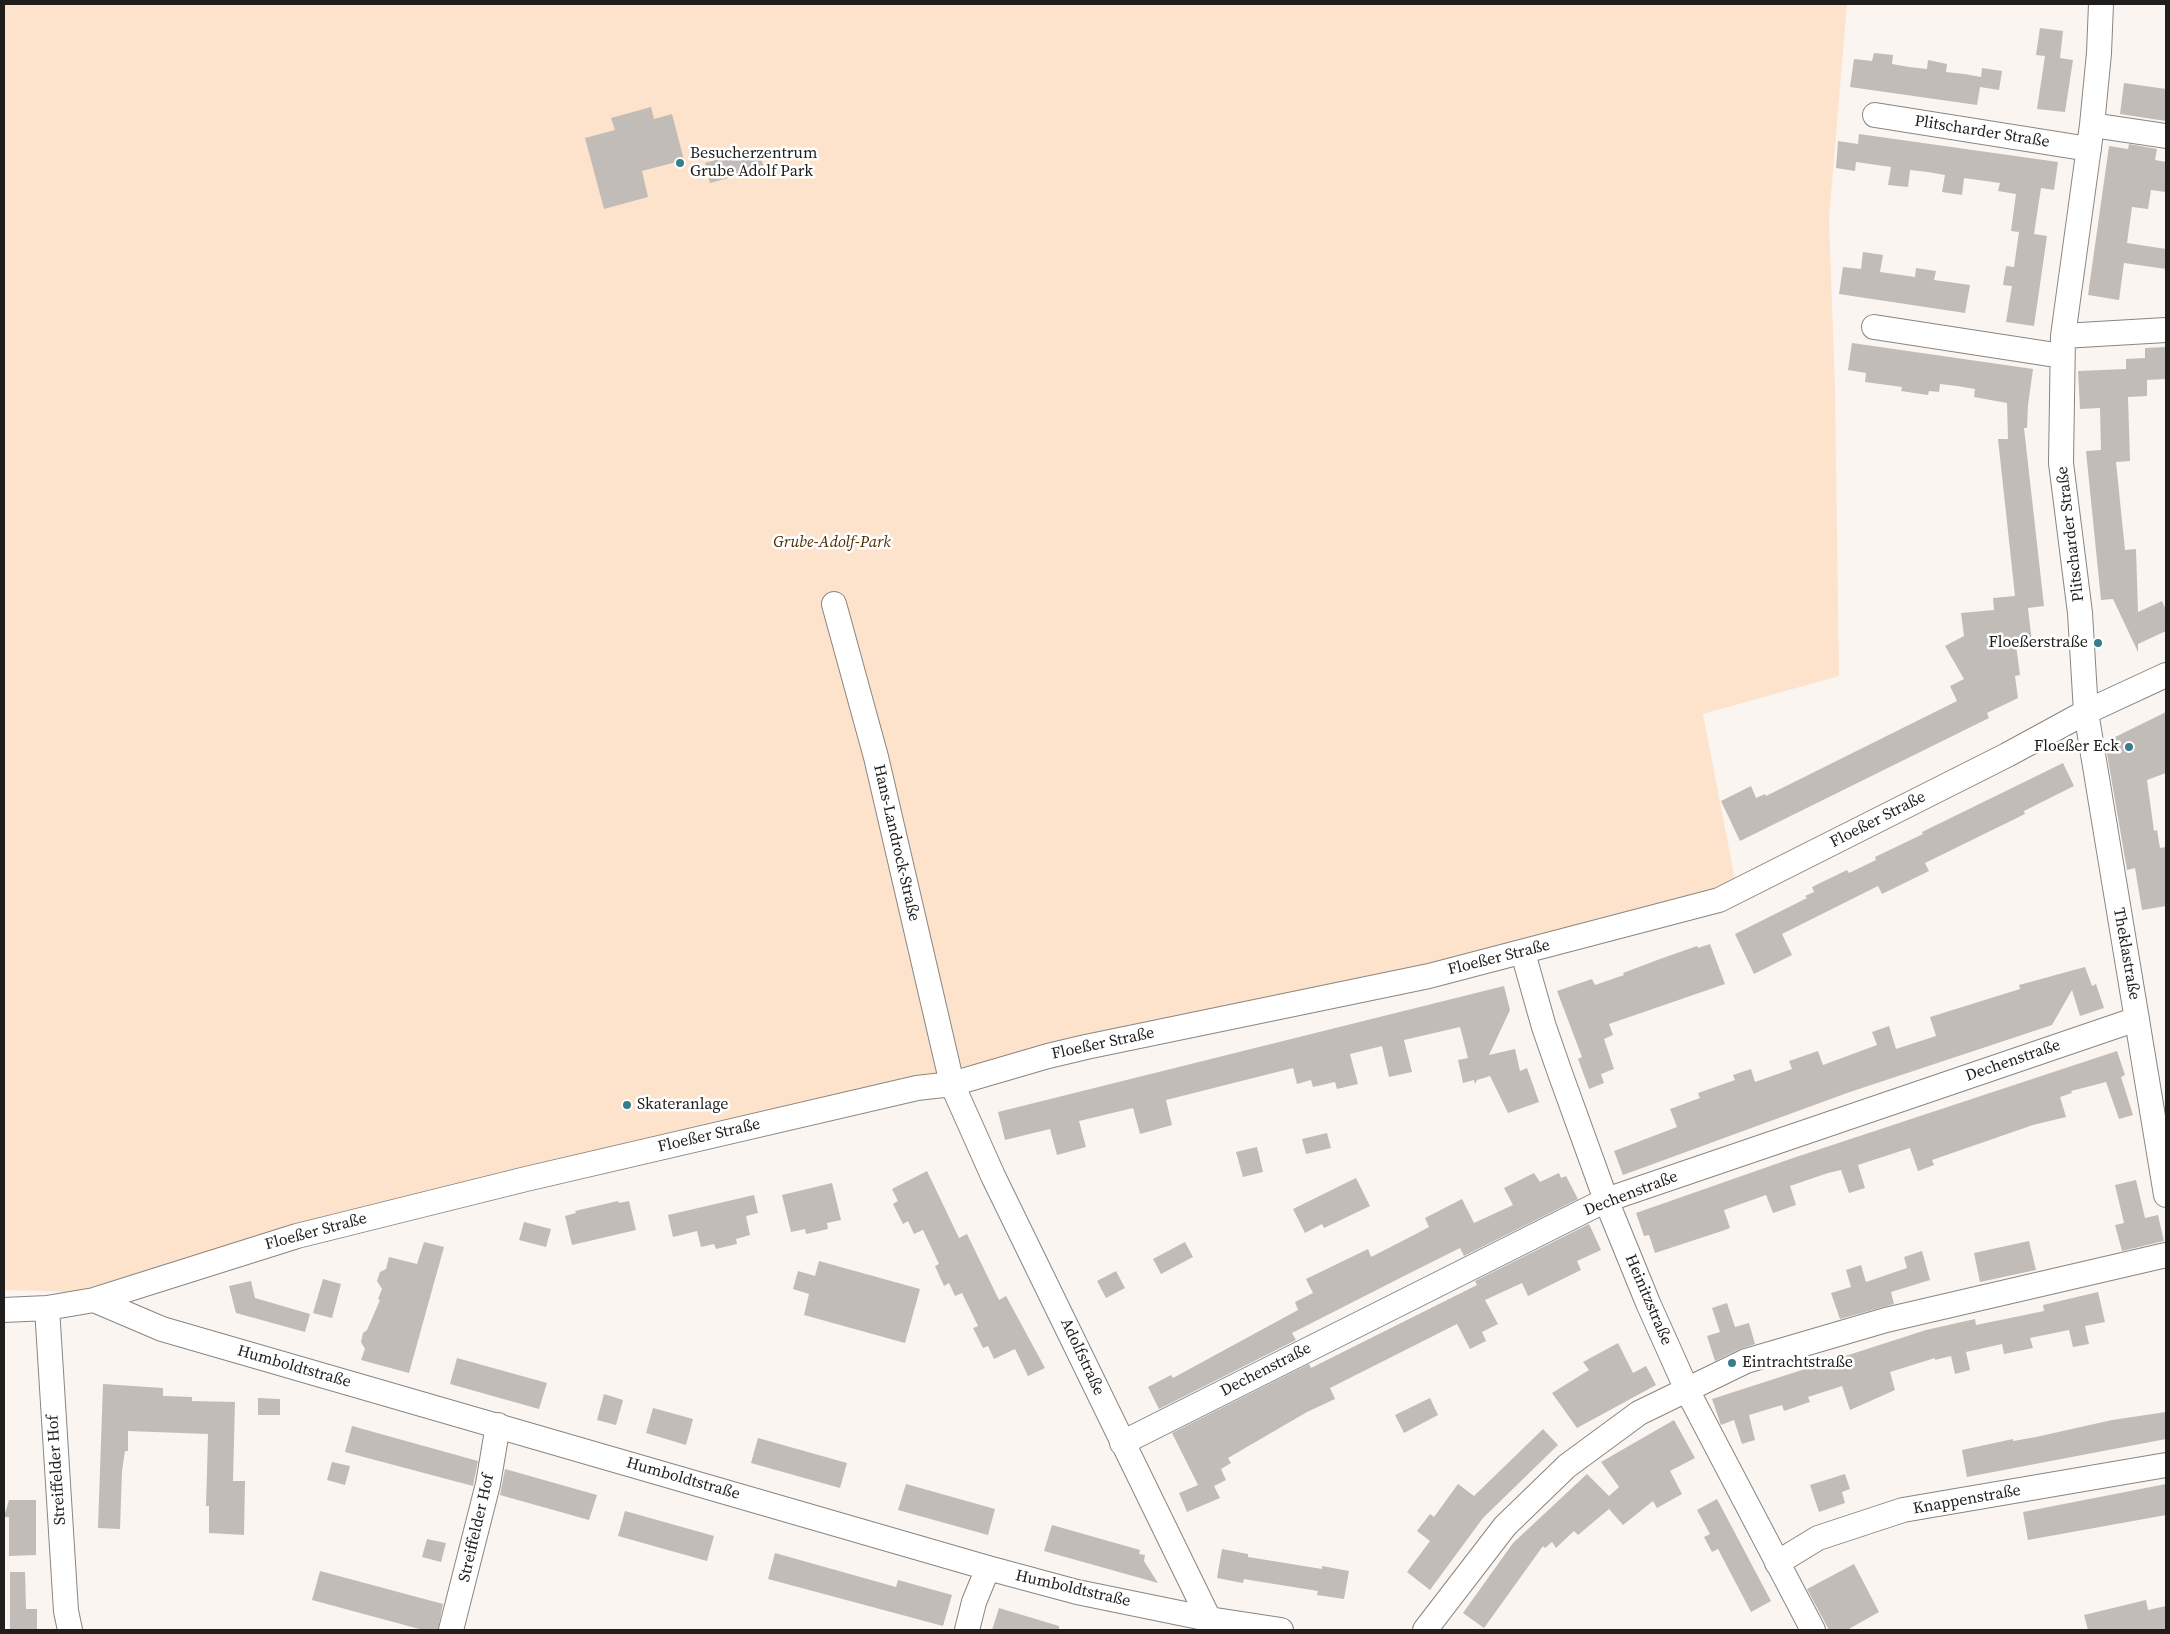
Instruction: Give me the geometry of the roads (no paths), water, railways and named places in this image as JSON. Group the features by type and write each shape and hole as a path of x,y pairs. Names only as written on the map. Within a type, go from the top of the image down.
{"street":[{"name":"Plitscharder Straße","path":"2086,712 2080,613 2061,463 2062,346 2090,137 2099,54 2101,4"},
{"name":"Plitscharder Straße","path":"1875,115 2090,137 2166,136"},
{"path":"1874,327 2062,346 2166,330"},
{"name":"Hans-Landrock-Straße","path":"834,604 876,757 952,1084"},
{"name":"Floeßer Straße","path":"4,1310 47,1308 94,1300 306,1234 526,1179 917,1088 952,1084 1067,1051 1419,978 1522,953 1719,900 1998,760 2086,712 2166,675"},
{"name":"Theklastraße","path":"2086,712 2166,1196"},
{"name":"Heinitzstraße","path":"1522,953 1544,1027 1606,1200 1648,1303 1687,1390 1813,1630"},
{"name":"Dechenstraße","path":"1122,1443 1606,1200 2137,1019"},
{"name":"Adolfstraße","path":"952,1084 993,1176 1209,1624"},
{"path":"1425,1630 1505,1526 1567,1466 1639,1413 1746,1362 1886,1320 2166,1255"},
{"name":"Humboldtstraße","path":"94,1300 162,1329 988,1568 1209,1624 1281,1630"},
{"name":"Streiffelder Hof","path":"47,1308 66,1611 70,1630"},
{"name":"Streiffelder Hof","path":"451,1630 488,1484 498,1425"},
{"name":"Knappenstraße","path":"1777,1563 1818,1538 1903,1510 2166,1465"},
{"path":"967,1630 988,1568"}],"place":[{"name":"Besucherzentrum Grube Adolf Park","path":"680,163"},
{"name":"Floeßerstraße","path":"2098,643"},
{"name":"Floeßer Eck","path":"2129,747"},
{"name":"Skateranlage","path":"627,1105"},
{"name":"Eintrachtstraße","path":"1732,1363"}],"park label":[{"name":"Grube-Adolf-Park","path":"832,543"}]}
